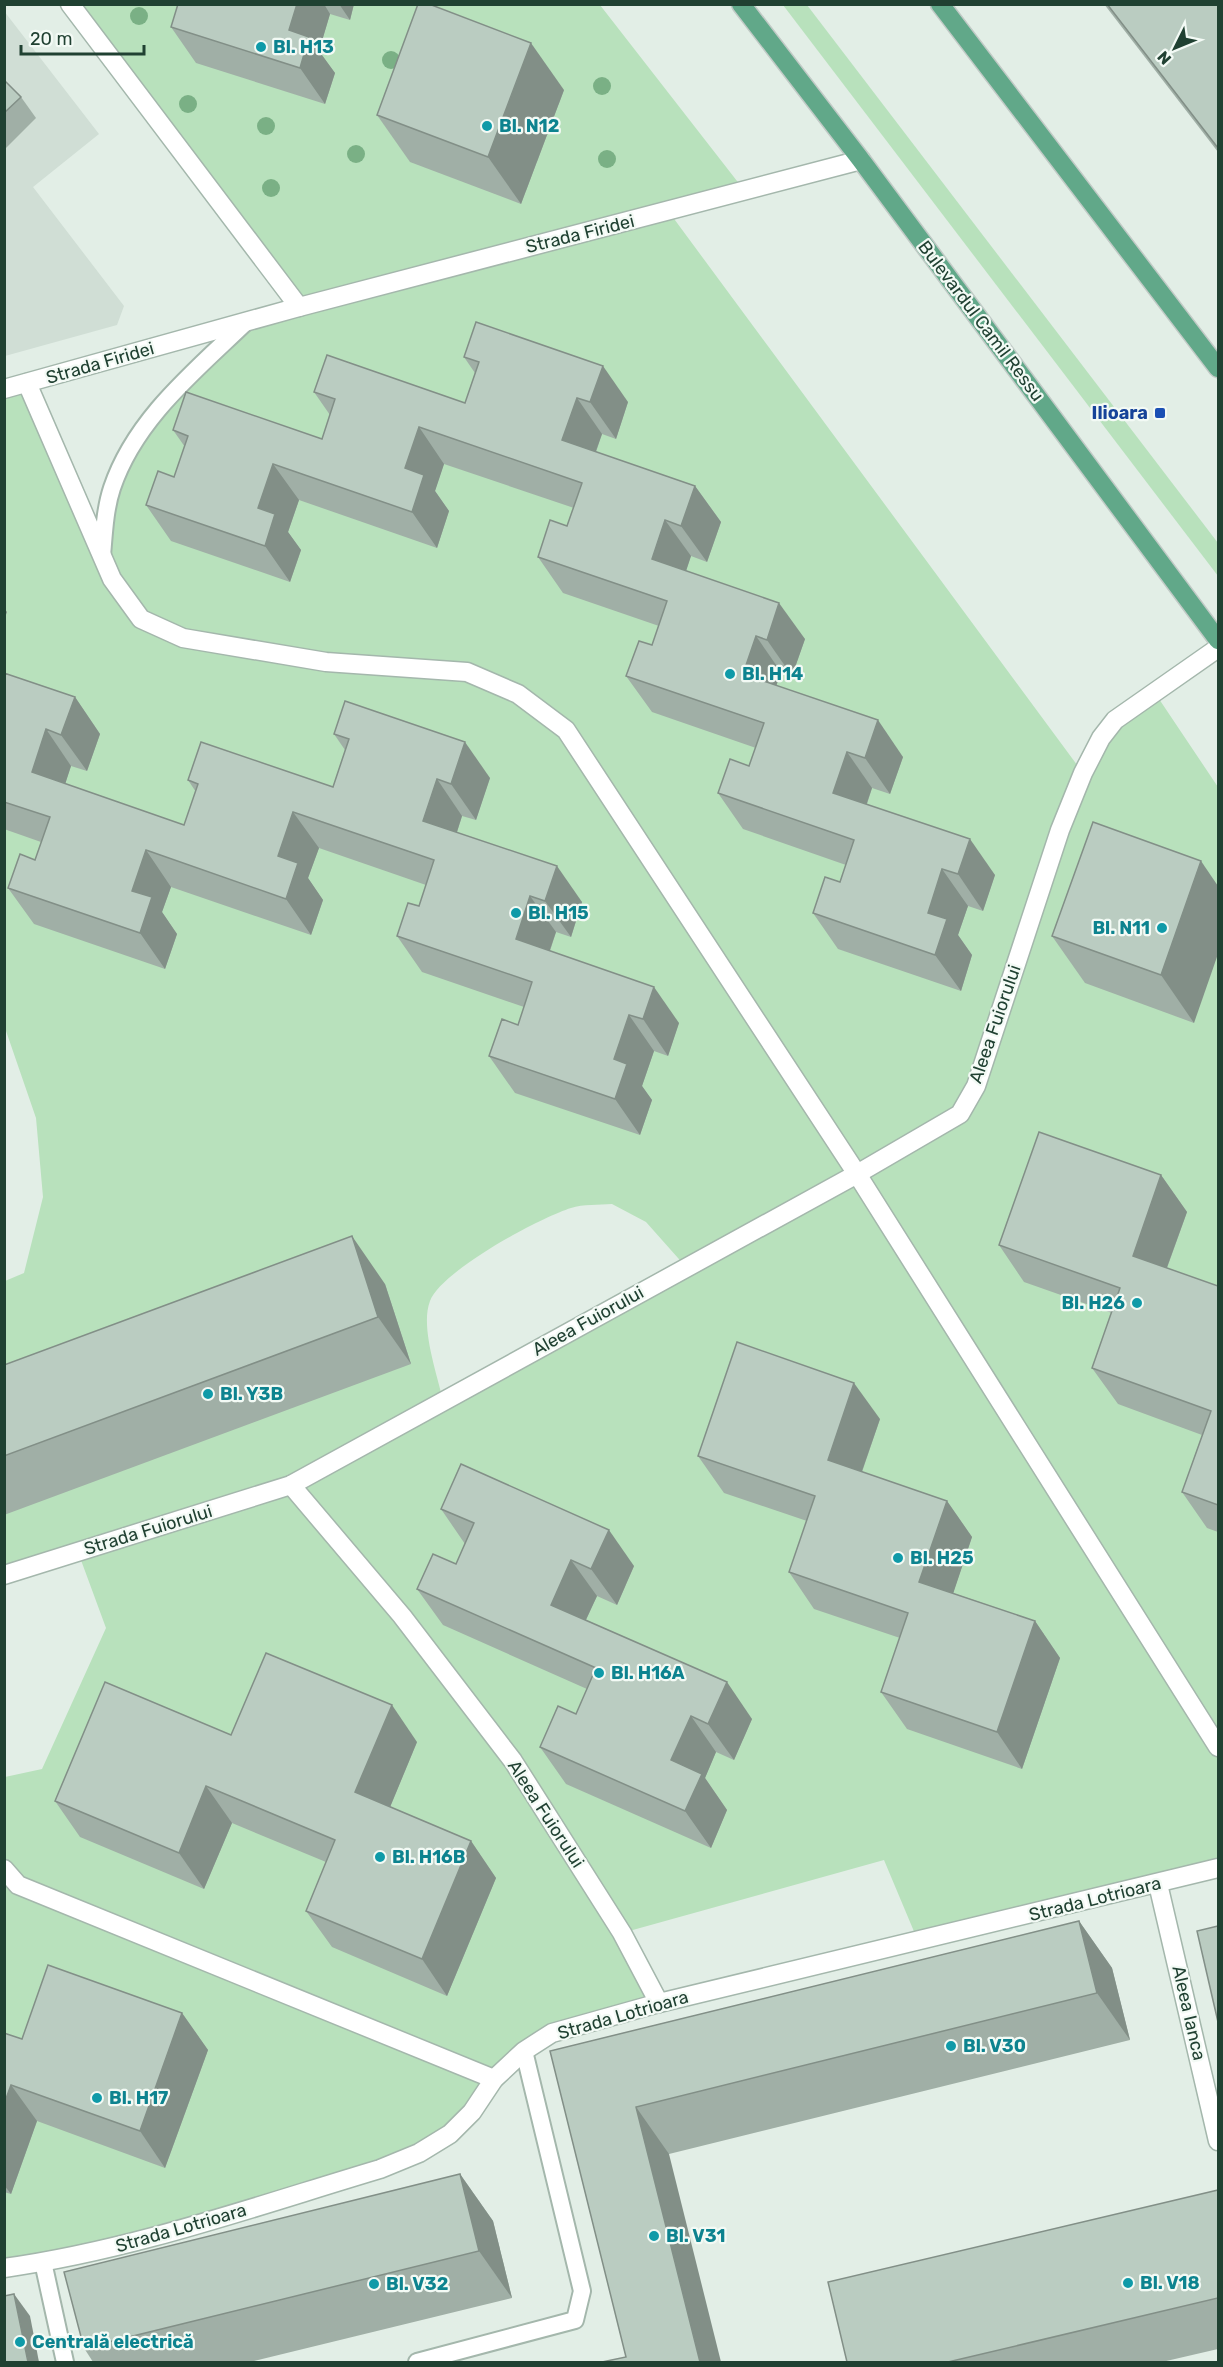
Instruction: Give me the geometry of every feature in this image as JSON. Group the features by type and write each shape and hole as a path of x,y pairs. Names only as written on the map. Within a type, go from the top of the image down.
{"main road":[{"name":"Bulevardul Camil Ressu","path":"741,4 861,160 1218,640"},
{"path":"940,4 1218,368"}],"street":[{"path":"70,4 299,307"},
{"name":"Strada Firidei","path":"4,389 299,307 861,160"},
{"path":"27,383 112,579 141,619 183,638 326,662 467,672 518,694 566,730 857,1174 1218,1747"},
{"name":"Aleea Fuiorului","path":"658,2004 621,1933 513,1761 402,1616 291,1485 857,1174 960,1114 976,1086 1059,830 1083,773 1101,738 1115,720 1218,648"},
{"name":"Strada Fuiorului","path":"4,1575 291,1485"},
{"name":"Strada Lotrioara","path":"4,2268 118,2247 380,2169 419,2153 450,2134 472,2112 494,2079 524,2051 552,2033 658,2004 1218,1868"},
{"path":"4,1869 18,1885 494,2079"},
{"name":"Aleea Ianca","path":"1158,1884 1218,2141"}],"lane":[{"path":"102,556 112,489 128,450 163,403 246,322"},
{"path":"417,2362 575,2320 582,2291 524,2051"},
{"path":"43,2262 65,2362"}],"shaded area":[{"path":"4,11 99,134 33,187 124,306 117,325 5,356"}],"green space":[{"path":"70,5 600,5 744,190 669,212 1083,773 1101,738 1155,693 1218,787 1218,1868 918,1941 884,1860 622,1933 659,2003 553,2033 472,2112 380,2169 5,2268 5,1777 42,1769 106,1628 78,1552 5,1575 5,1281 24,1273 43,1197 36,1118 5,1028 5,389 27,383 101,554 128,450 246,322 298,307","holes":["612,1204 646,1222 686,1267 443,1401 428,1337 427,1312 430,1301 438,1289 452,1275 515,1234 571,1208"]},
{"path":"783,5 807,5 1218,543 1218,576"}],"building":[{"path":"178,4 297,4 289,30 309,37 300,68 171,27"},
{"path":"418,4 429,4 531,43 488,157 377,115"},
{"path":"1107,4 1218,4 1218,148"},
{"path":"4,80 21,97 4,113"},
{"path":"476,322 603,366 590,402 577,398 562,440 695,486 681,526 665,520 652,559 779,603 767,640 756,636 743,674 878,720 865,758 847,752 833,793 970,839 958,874 942,869 928,913 947,919 935,955 813,913 825,877 840,882 854,840 718,793 730,759 749,766 764,723 626,676 639,641 652,645 667,601 538,557 550,520 567,526 582,483 419,427 405,468 424,475 412,512 273,464 258,508 275,514 265,546 146,505 158,471 174,477 188,436 173,430 186,392 322,439 335,399 314,392 327,355 465,403 479,362 464,357"},
{"path":"4,673 75,697 61,735 46,729 32,772 184,825 198,784 188,780 201,742 333,787 349,739 334,734 345,701 465,742 451,784 437,779 423,821 557,866 545,901 530,896 516,939 654,987 643,1019 629,1015 614,1059 627,1064 615,1099 489,1056 502,1019 518,1025 532,982 397,936 408,903 419,906 434,860 293,812 278,856 298,863 286,899 146,850 132,891 152,897 140,933 8,888 20,854 35,860 50,817 4,802"},
{"path":"1093,822 1201,861 1161,975 1052,936"},
{"name":"Bl. H26","path":"1039,1132 1161,1175 1133,1256 1218,1286 1218,1505 1182,1492 1211,1411 1092,1368 1120,1288 999,1245"},
{"path":"352,1236 378,1317 4,1456 4,1365"},
{"name":"Bl. H25","path":"737,1342 854,1383 828,1460 947,1501 919,1582 1035,1621 997,1732 881,1692 908,1613 789,1572 815,1496 698,1456"},
{"name":"Bl. H16A","path":"461,1464 609,1530 591,1569 571,1560 551,1605 727,1682 708,1724 691,1716 671,1760 702,1774 685,1811 540,1747 558,1706 576,1714 596,1668 417,1589 433,1554 456,1564 474,1523 441,1509"},
{"name":"Bl. H16B","path":"266,1653 392,1705 355,1792 471,1841 422,1959 306,1911 335,1840 206,1786 179,1853 55,1801 105,1682 231,1735"},
{"path":"1079,1921 1097,1993 636,2107 700,2362 602,2362 626,2357 550,2051"},
{"path":"1218,1926 1218,2022 1197,1931"},
{"path":"48,1965 182,2013 140,2131 11,2085 4,2104 4,2033 22,2039"},
{"path":"460,2174 479,2251 84,2348 64,2272"},
{"path":"1218,2190 1218,2298 948,2362 847,2362 828,2282"},
{"name":"Centrală electrică","path":"14,2294 28,2362 4,2362 4,2296"}],"place":[{"name":"Bl. H13","path":"261,47"},
{"name":"Bl. N12","path":"487,126"},
{"name":"Ilioara","path":"1160,413"},
{"name":"Bl. H14","path":"730,674"},
{"name":"Bl. H15","path":"516,913"},
{"name":"Bl. N11","path":"1162,928"},
{"name":"Bl. H26","path":"1137,1303"},
{"name":"Bl. Y3B","path":"208,1394"},
{"name":"Bl. H25","path":"898,1558"},
{"name":"Bl. H16A","path":"599,1673"},
{"name":"Bl. H16B","path":"380,1857"},
{"name":"Bl. V30","path":"951,2046"},
{"name":"Bl. H17","path":"97,2098"},
{"name":"Bl. V31","path":"654,2236"},
{"name":"Bl. V18","path":"1128,2283"},
{"name":"Bl. V32","path":"374,2284"},
{"name":"Centrală electrică","path":"20,2342"}]}
